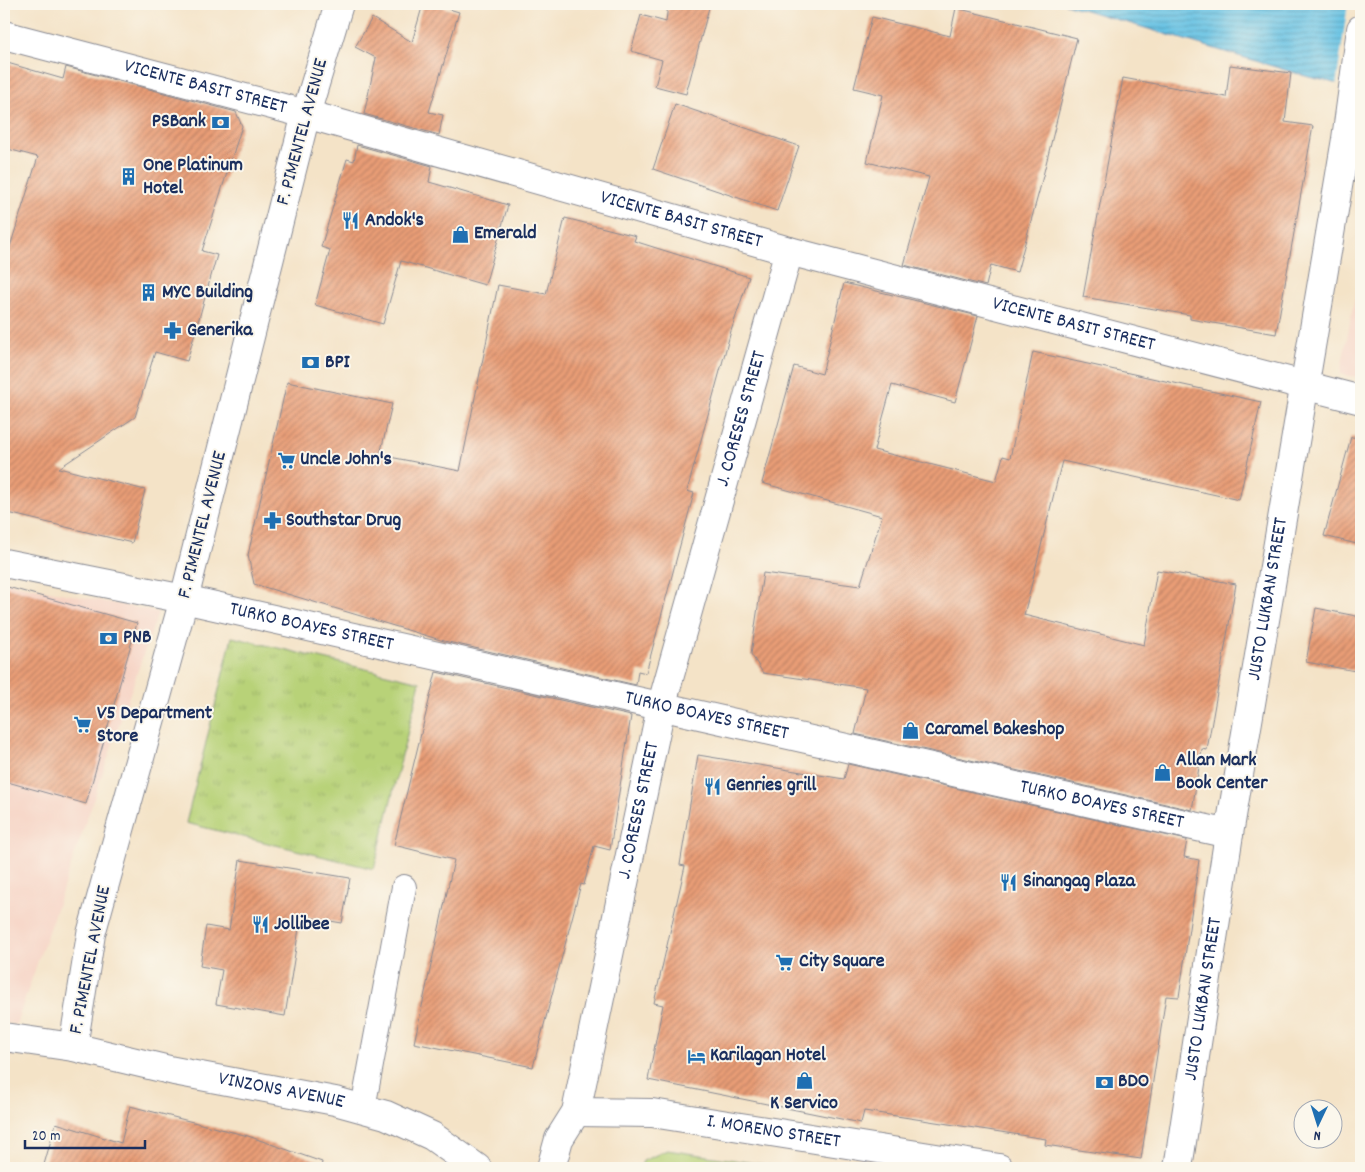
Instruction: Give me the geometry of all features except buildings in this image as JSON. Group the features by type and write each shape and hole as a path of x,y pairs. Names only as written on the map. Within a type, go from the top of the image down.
{"street":[{"name":"F. PIMENTEL AVENUE","path":"73,1047 92,934 184,599 306,114 339,4"},
{"name":"JUSTO LUKBAN STREET","path":"1178,1168 1229,834 1346,138 1361,29"},
{"name":"VICENTE BASIT STREET","path":"4,35 306,114 789,252 1361,400"},
{"name":"J. CORESES STREET","path":"551,1168 560,1139 576,1112 661,708 789,252"},
{"name":"TURKO BOAYES STREET","path":"4,563 184,599 661,708 1229,834"},
{"name":"VINZONS AVENUE","path":"4,1037 73,1047 174,1071 363,1108 386,1115 432,1136 477,1168"},
{"name":"I. MORENO STREET","path":"576,1112 652,1112 999,1168"}],"lane":[{"path":"363,1108 404,887"}],"shaded area":[{"path":"1361,267 1361,378 1340,374"},
{"path":"4,582 158,612 16,1025 4,1022"}],"green space":[{"path":"232,637 420,682 374,869 186,823"},
{"path":"667,1150 788,1168 640,1168 643,1161"}],"water":[{"path":"1065,4 1361,4 1361,89 1309,77"}],"pier":[{"path":"1348,4 1361,4 1361,92 1336,86"}],"place":[{"name":"PSBank","path":"220,122"},
{"name":"One Platinum Hotel","path":"129,177"},
{"name":"Andok's","path":"351,221"},
{"name":"Emerald","path":"460,234"},
{"name":"MYC Building","path":"148,293"},
{"name":"Generika","path":"173,331"},
{"name":"BPI","path":"311,363"},
{"name":"Uncle John's","path":"286,460"},
{"name":"Southstar Drug","path":"272,521"},
{"name":"PNB","path":"109,638"},
{"name":"V5 Department Store","path":"83,725"},
{"name":"Caramel Bakeshop","path":"911,730"},
{"name":"Allan Mark Book Center","path":"1162,773"},
{"name":"Genries grill","path":"712,786"},
{"name":"Sinangag Plaza","path":"1009,882"},
{"name":"Jollibee","path":"260,925"},
{"name":"City Square","path":"785,962"},
{"name":"Karilagan Hotel","path":"696,1056"},
{"name":"K Servico","path":"804,1080"},
{"name":"BDO","path":"1104,1082"}]}
